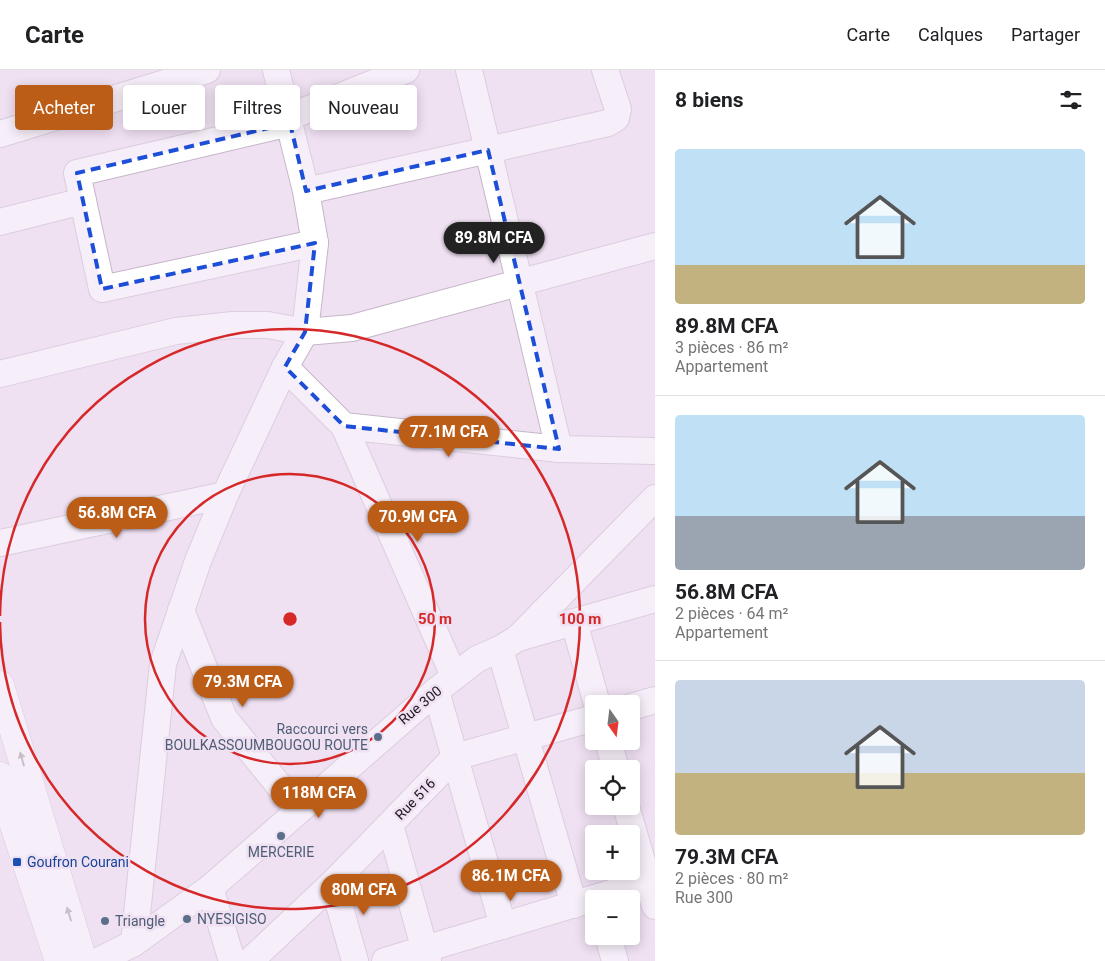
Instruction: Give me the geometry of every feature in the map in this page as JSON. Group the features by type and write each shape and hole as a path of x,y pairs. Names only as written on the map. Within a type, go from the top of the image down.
{"main road":[{"path":"0,685 17,818 59,961"},
{"path":"0,776 17,818 83,961"}],"street":[{"path":"0,134 207,70"},
{"path":"276,70 280,85"},
{"path":"300,116 406,70"},
{"path":"469,70 559,448"},
{"path":"306,191 608,123 616,118 618,109 605,70"},
{"path":"251,130 77,174 102,289 315,243"},
{"path":"134,943 163,664 198,561 225,494 285,366 305,332 315,243 292,130"},
{"path":"0,222 83,201"},
{"path":"0,374 176,331 233,325 268,325 305,332 352,328 655,246"},
{"path":"285,366 344,426 445,684 455,757 503,926"},
{"path":"344,426 559,448 655,451"},
{"path":"0,543 225,494"},
{"path":"585,890 526,737 509,644 655,498"},
{"name":"Rue 300","path":"98,961 134,943 210,888 445,684 477,659 509,644 574,622 655,599"},
{"path":"182,610 224,718 299,810"},
{"path":"574,622 594,695"},
{"path":"640,704 655,700"},
{"path":"455,757 585,721"},
{"name":"Rue 516","path":"250,961 333,883 455,757"},
{"path":"629,815 652,894"},
{"path":"390,825 426,955"},
{"path":"333,883 355,961"},
{"path":"210,888 232,961"},
{"path":"385,961 426,955 503,926 585,901"},
{"path":"611,945 615,961"}],"highlighted area":[{"path":"290,123 306,191 488,150 559,449 344,426 285,367 305,332 315,243 102,289 77,173"}],"place":[{"name":"Raccourci vers BOULKASSOUMBOUGOU ROUTE","path":"378,737"},
{"name":"MERCERIE","path":"281,836"},
{"name":"Goufron Courani","path":"17,862"},
{"name":"NYESIGISO","path":"187,919"},
{"name":"Triangle","path":"105,921"}]}
